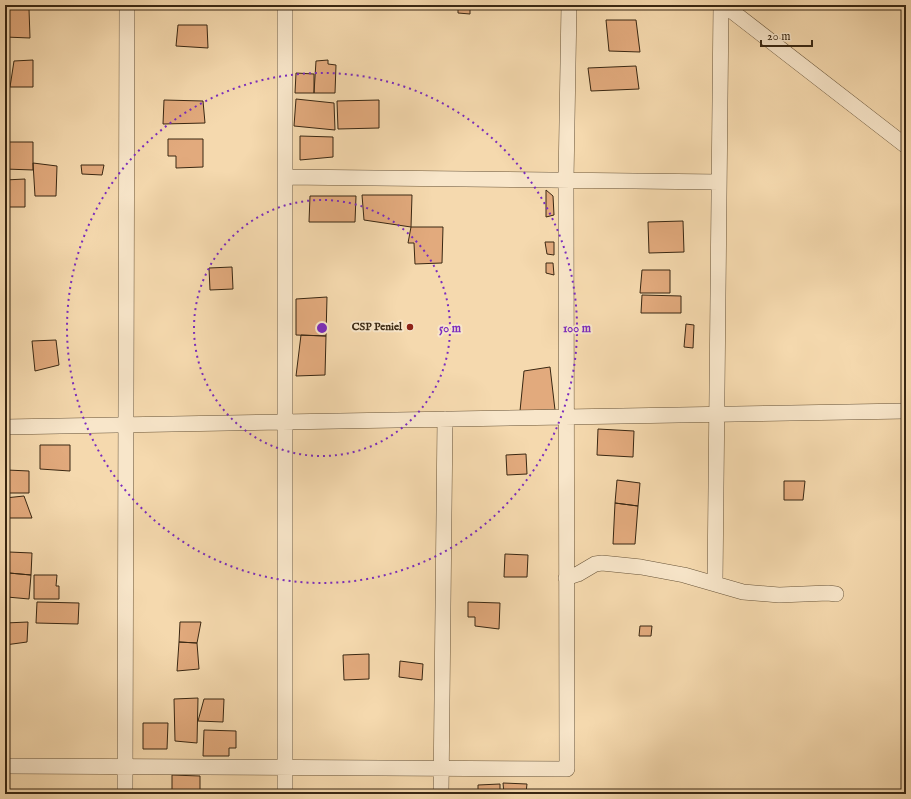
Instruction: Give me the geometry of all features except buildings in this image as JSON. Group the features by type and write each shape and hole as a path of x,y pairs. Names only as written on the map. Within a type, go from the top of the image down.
{"street":[{"path":"125,794 126,5"},
{"path":"285,5 285,794"},
{"path":"5,766 567,769 566,180 569,5"},
{"path":"715,584 721,5"},
{"path":"724,5 906,146"},
{"path":"285,177 719,182"},
{"path":"5,427 906,411"},
{"path":"441,794 445,419"},
{"path":"566,578 578,574 595,564 602,563 656,569 684,575 738,591 779,595 836,594"}],"place":[{"name":"CSP Peniel","path":"410,327"}]}
